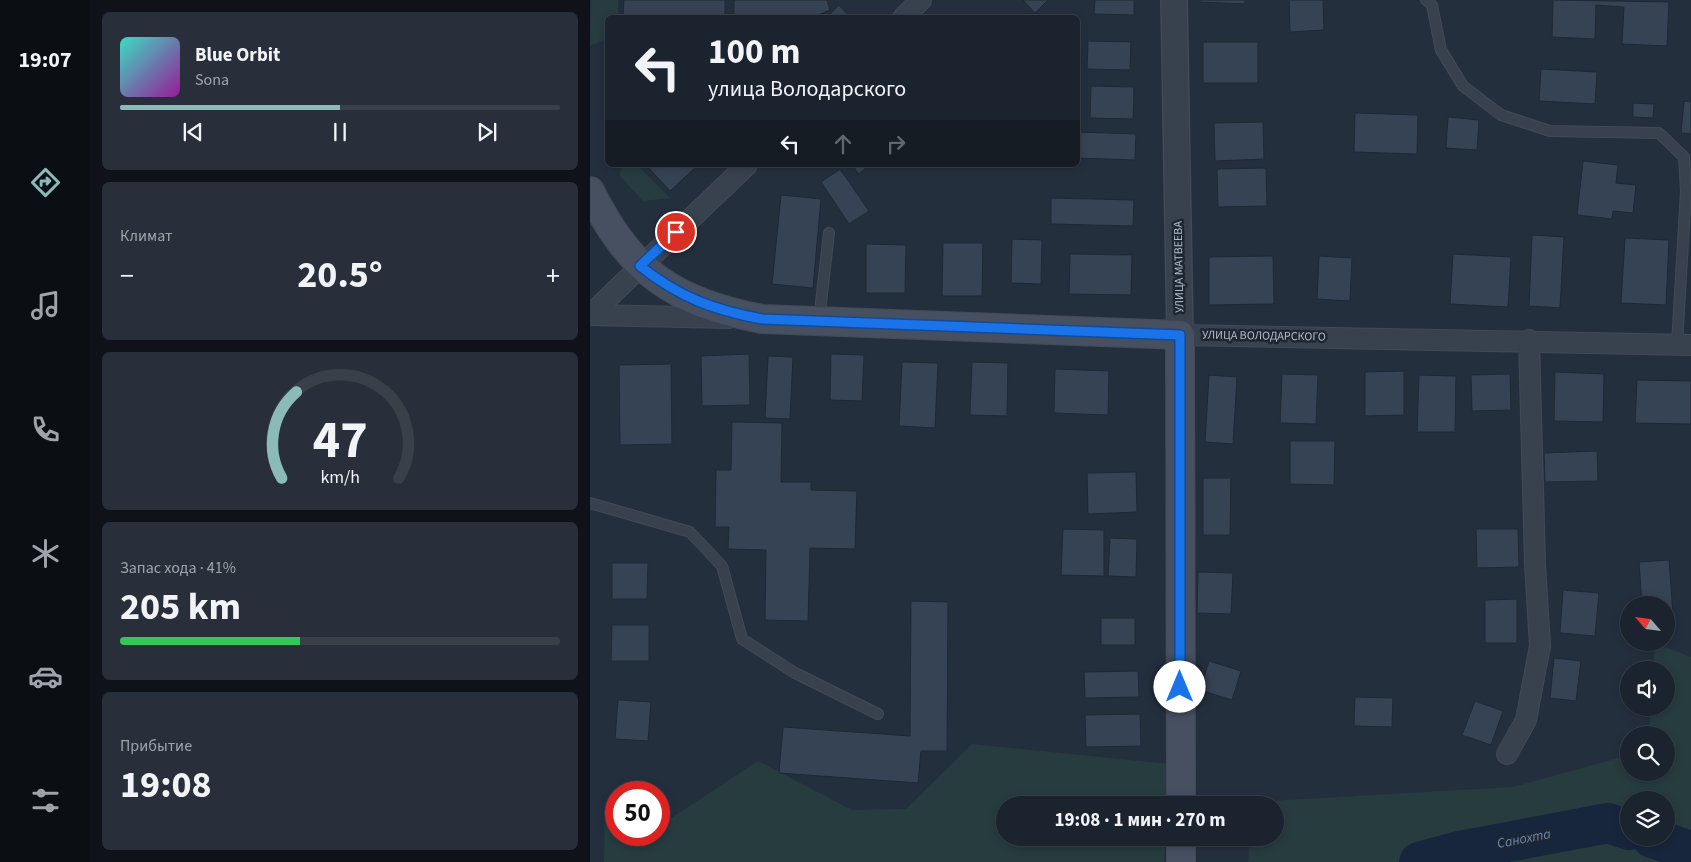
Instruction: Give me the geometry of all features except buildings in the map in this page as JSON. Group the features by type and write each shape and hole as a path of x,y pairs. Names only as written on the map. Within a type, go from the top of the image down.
{"main road":[{"name":"УЛИЦА ВОЛОДАРСКОГО","path":"590,191 609,228 640,266 660,282 708,306 762,319 1180,335"},
{"name":"УЛИЦА МАТВЕЕВА","path":"1180,335 1181,796"},
{"path":"1181,846 1181,862"}],"street":[{"path":"906,15 921,0"},
{"name":"УЛИЦА МАТВЕЕВА","path":"1174,0 1180,335"},
{"path":"590,316 745,167"},
{"path":"590,305 590,322"},
{"path":"590,316 762,319"},
{"name":"УЛИЦА ВОЛОДАРСКОГО","path":"1180,335 1684,344"},
{"path":"1507,754 1526,720 1540,646 1535,564 1530,340"}],"lane":[{"path":"1426,0 1432,5 1441,50 1463,86 1501,115 1550,131 1659,133 1684,157 1686,191 1684,344"},
{"path":"819,321 829,233"},
{"path":"590,503 690,532 722,566 742,639 795,673 878,714"}],"green space":[{"path":"591,0 618,0 618,15 605,15 605,40 590,46"},
{"path":"622,167 639,167 670,198 643,201 619,175"},
{"path":"1654,651 1675,651 1691,657 1691,862 1248,862 1249,846 1284,846 1284,800 1513,787 1620,757 1620,781 1675,781 1675,726 1650,726 1650,716 1675,716 1675,661 1654,661"},
{"path":"972,744 1169,764 1167,796 996,796 996,846 1165,846 1164,862 604,862 605,803 605,846 670,846 670,819 758,761 852,810 906,809"}],"waterway":[{"name":"Санохта","path":"1419,862 1455,852 1608,823 1620,827"},
{"name":"Санохта","path":"1675,846 1691,851"}],"route":[{"path":"676,232 640,266 660,282 684,296 731,313 762,319 1180,335 1180,687"}]}
